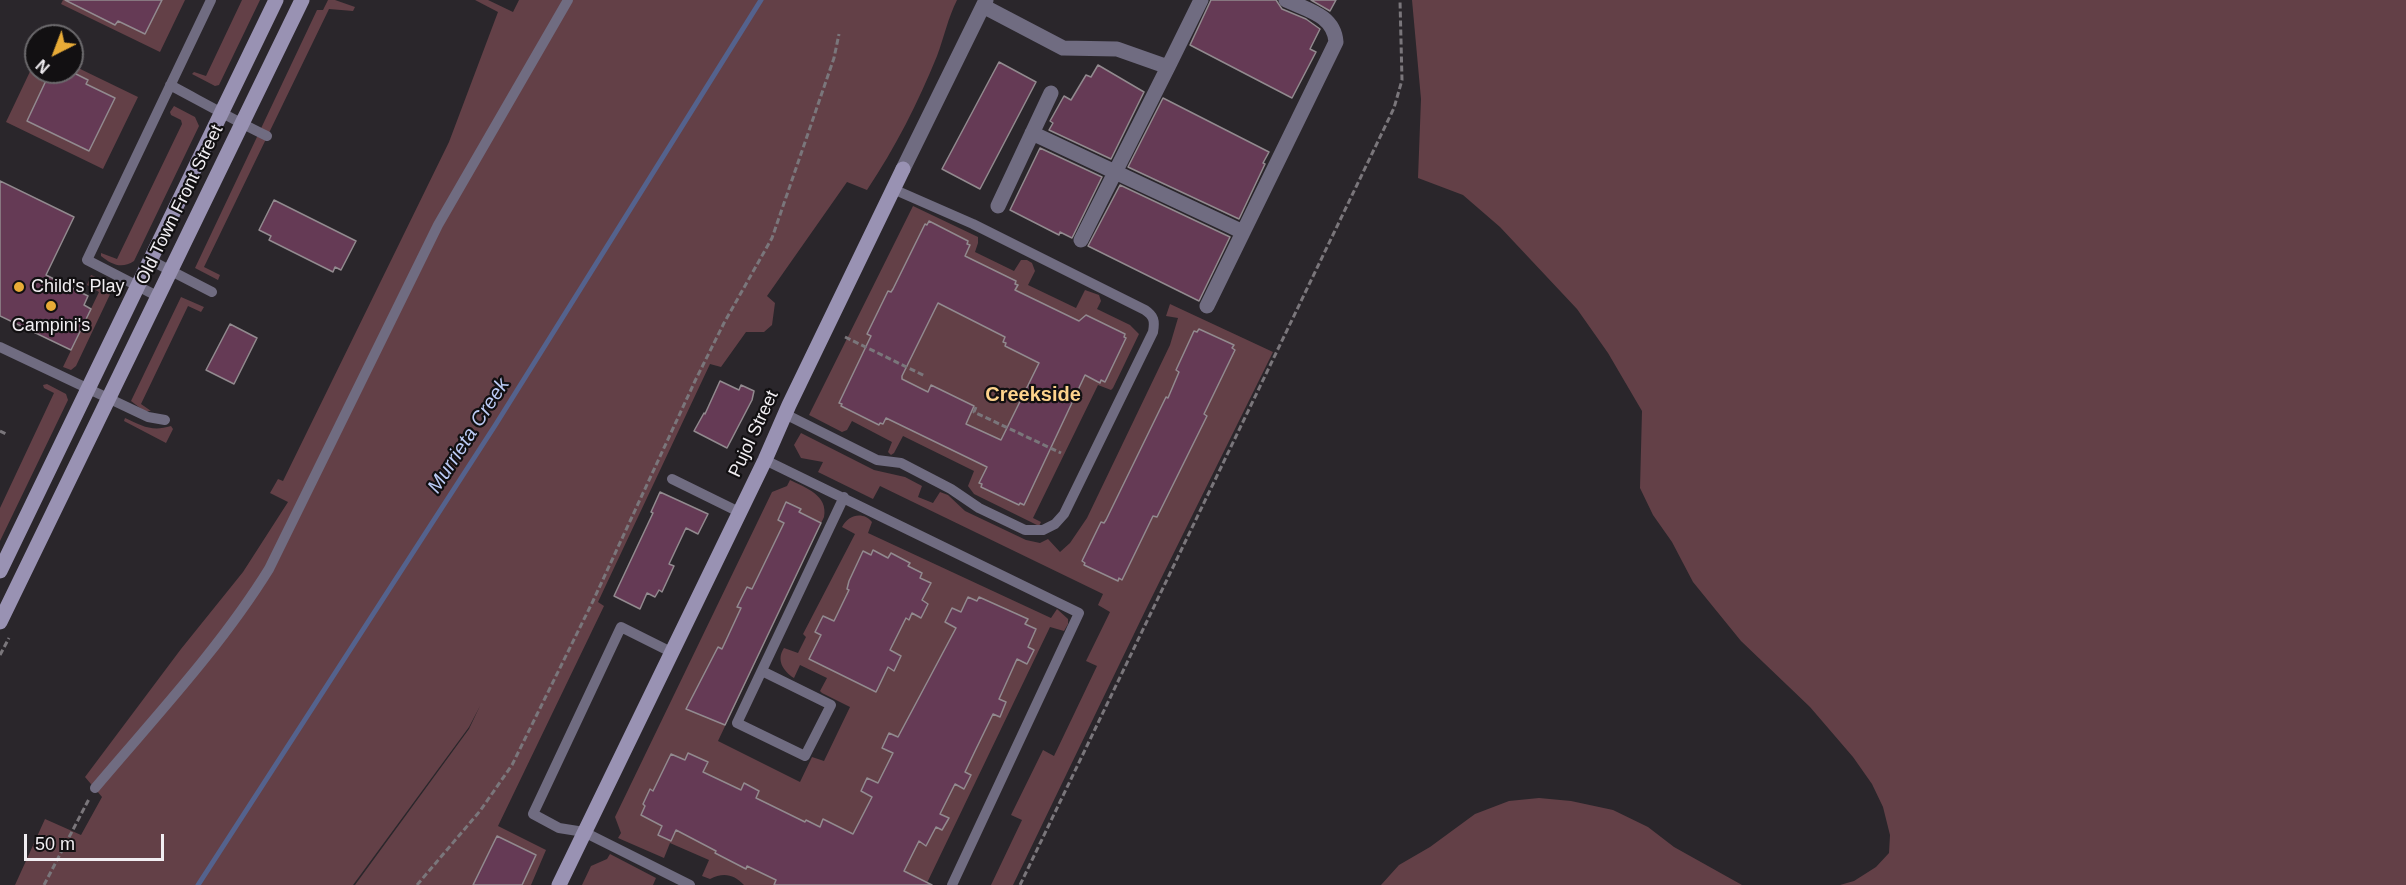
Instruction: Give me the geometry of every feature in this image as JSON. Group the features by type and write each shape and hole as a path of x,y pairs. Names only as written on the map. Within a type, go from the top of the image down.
{"main road":[{"name":"Old Town Front Street","path":"0,571 276,0"},
{"name":"Old Town Front Street","path":"0,622 302,0"},
{"name":"Pujol Street","path":"558,885 740,512 903,169"}],"street":[{"path":"1081,240 1201,0"},
{"path":"1207,306 1335,42 1335,31 1329,20 1286,0"},
{"path":"984,3 1063,48 1117,49 1168,67"},
{"name":"Pujol Street","path":"903,169 984,3"},
{"path":"998,206 1051,93"},
{"path":"1032,134 1243,232"}],"lane":[{"path":"157,296 87,260 211,0"},
{"path":"94,788 222,638 269,568 438,225 568,0"},
{"path":"170,85 221,114 267,136"},
{"path":"785,414 877,460 901,463 951,489 979,508 1024,530 1043,530 1055,524 1064,514 1149,340 1155,321 1152,315 1145,310 962,219 893,189"},
{"path":"150,260 212,292"},
{"path":"0,347 148,417 165,420"},
{"path":"765,460 1080,613 952,885"},
{"path":"672,479 740,512"},
{"path":"762,671 831,705 805,756 737,723 844,497"},
{"path":"671,652 621,627 533,814 559,828 584,832 690,885"}],"path":[{"path":"1020,885 1394,108 1402,80 1400,0"},
{"path":"417,885 480,811 512,765 593,601 695,381 724,323 772,238 834,58 839,34"},
{"path":"845,337 925,376"},
{"path":"976,407 974,412 1060,453"},
{"path":"0,431 8,435"},
{"path":"44,885 94,788"}],"shaded area":[{"path":"63,0 185,0 160,52 61,4"},
{"path":"242,0 260,0 219,85 215,86 192,74 194,72 206,76"},
{"path":"328,0 355,7 353,11 329,9 204,267 220,275 218,280 195,268 317,10 323,10"},
{"path":"475,0 488,0 513,12 519,0 957,0 937,56 914,108 867,190 847,182 767,296 775,303 772,325 764,332 746,332 721,367 710,364 598,602 604,606 498,826 546,850 531,885 522,885 536,855 497,836 473,885 355,885 469,729 480,706 469,727 353,885 15,885 45,819 81,835 102,797 85,777 181,649 243,572 288,502 270,493 278,479 283,481 449,142 498,12"},
{"path":"1412,0 2406,0 2406,885 1840,885 1854,881 1876,867 1889,853 1890,835 1883,807 1872,784 1853,757 1810,707 1741,641 1693,582 1672,542 1653,515 1640,488 1642,411 1608,353 1577,309 1500,227 1463,195 1418,178 1421,99"},
{"path":"84,71 138,97 103,169 6,122 24,84 84,84"},
{"path":"174,106 195,117 199,126 134,261 125,265 113,264 101,256 101,253 117,259 182,124 181,120 171,115 170,112"},
{"path":"913,206 978,237 975,252 1014,271 1021,260 1032,263 1035,271 1028,285 1076,308 1085,290 1099,295 1101,301 1097,309 1130,325 1139,334 1113,388 1111,390 1098,385 1033,518 1041,522 1039,526 974,494 968,486 974,471 903,436 891,455 888,452 892,442 852,421 847,430 842,432 809,415"},
{"path":"91,275 114,286 76,366 71,370 63,367 99,292 87,285"},
{"path":"181,297 204,307 201,312 188,306 141,404 151,411 144,411 131,401"},
{"path":"1170,304 1273,352 1013,885 991,885 1022,820 1011,815 1043,750 1054,756 1097,666 1086,661 1110,612 1098,605 1103,594 880,486 873,499 818,472 823,462 801,458 794,445 801,433 874,470 905,477 922,486 918,497 933,503 940,492 948,495 965,511 1026,540 1040,543 1048,539 1060,552 1070,543 1087,518 1170,345 1178,318 1166,316"},
{"path":"47,384 66,394 68,400 0,541 0,508 54,393 44,388 43,385"},
{"path":"125,418 147,427 171,426 173,429 166,443 124,421"},
{"path":"790,480 809,489 819,498 823,503 824,517 718,741 800,782 812,757 824,761 850,707 820,691 827,678 800,665 794,678 784,669 781,657 784,648 798,653 806,637 803,634 855,534 842,527 852,517 864,516 872,522 868,533 1051,618 1057,609 1068,619 1064,631 1050,627 926,885 744,885 728,875 719,875 710,879 702,876 709,860 670,843 664,858 618,838 621,833 615,817 772,492 787,486"},
{"path":"1539,798 1571,801 1613,810 1648,827 1674,847 1742,885 1381,885 1399,865 1430,847 1475,814 1509,801"},
{"path":"610,854 656,878 653,885 582,885 591,866 607,859"}],"building":[{"path":"65,0 162,0 145,34 118,21 115,25"},
{"path":"1211,0 1276,0 1282,9 1306,19 1320,29 1310,49 1316,52 1292,98 1190,45"},
{"path":"1311,0 1336,0 1330,11"},
{"path":"999,62 1036,82 980,189 942,169"},
{"path":"1098,65 1144,92 1111,159 1049,130 1053,123 1050,121 1064,96 1071,100 1086,75 1091,77"},
{"path":"84,78 88,80 86,84 115,98 89,151 27,121 44,84 84,84"},
{"path":"1163,98 1269,152 1239,219 1128,167"},
{"path":"1040,148 1102,177 1072,238 1060,232 1059,235 1010,210"},
{"path":"0,181 74,217 46,275 88,296 84,305 91,309 71,350 0,316"},
{"path":"1120,185 1230,237 1199,301 1088,246"},
{"path":"274,200 356,241 341,270 335,267 333,272 269,240 271,236 259,230"},
{"path":"929,221 968,241 967,244 970,245 965,256 1016,281 1015,284 1018,285 1015,290 1079,321 1086,315 1125,334 1126,338 1105,382 1101,380 1100,383 1085,375 1024,505 1020,503 1019,505 981,487 982,484 979,483 987,467 886,418 883,424 879,425 839,403 871,336 867,334 888,291 891,292 893,289 925,224 927,225","holes":["938,303 1005,337 1003,342 1006,343 1005,346 1039,363 1001,440 966,424 974,406 931,385 928,392 902,379"]},
{"path":"230,324 257,338 234,384 206,370"},
{"path":"1199,329 1234,345 1232,348 1235,350 1204,414 1207,416 1157,517 1153,516 1122,580 1119,578 1118,581 1084,565 1082,561 1101,522 1104,523 1106,520 1166,397 1168,398 1179,372 1176,370 1194,331 1197,332"},
{"path":"720,381 739,390 741,385 754,391 752,400 727,448 694,431 705,414"},
{"path":"660,492 708,514 698,534 686,528 669,564 674,566 662,592 659,590 655,597 647,593 640,609 614,596 653,513 651,512"},
{"path":"786,502 801,509 799,512 821,523 725,725 686,709 718,647 722,649 741,608 737,607 747,587 752,589 784,523 778,520"},
{"path":"873,550 888,558 891,553 910,563 908,566 922,573 920,578 931,583 922,600 928,604 921,618 912,613 909,620 906,618 890,650 901,656 894,671 888,667 876,692 809,659 821,635 815,632 823,616 834,621 849,590 847,589 849,581 863,551 871,555"},
{"path":"968,597 977,601 979,597 1028,619 1025,624 1036,629 1028,647 1034,650 1027,664 1017,659 999,699 1006,702 1000,717 993,714 965,772 971,775 964,789 955,784 940,814 949,818 942,830 936,827 926,846 919,841 904,871 932,885 774,885 776,880 747,866 746,869 676,830 671,841 658,835 662,826 641,815 650,789 653,791 671,754 685,760 688,753 708,762 703,772 741,790 744,783 759,791 756,798 805,822 806,820 820,827 823,819 853,834 872,797 861,791 867,778 878,783 893,753 882,748 889,733 898,737 956,628 945,622 952,608 961,612"},
{"path":"497,836 536,855 522,885 473,885"}],"waterway":[{"name":"Murrieta Creek","path":"198,885 496,424 761,0"}],"place":[{"name":"Child's Play","path":"19,287"},
{"name":"Campini's","path":"51,306"}],"district":[{"name":"Creekside","path":"1033,395"}]}
